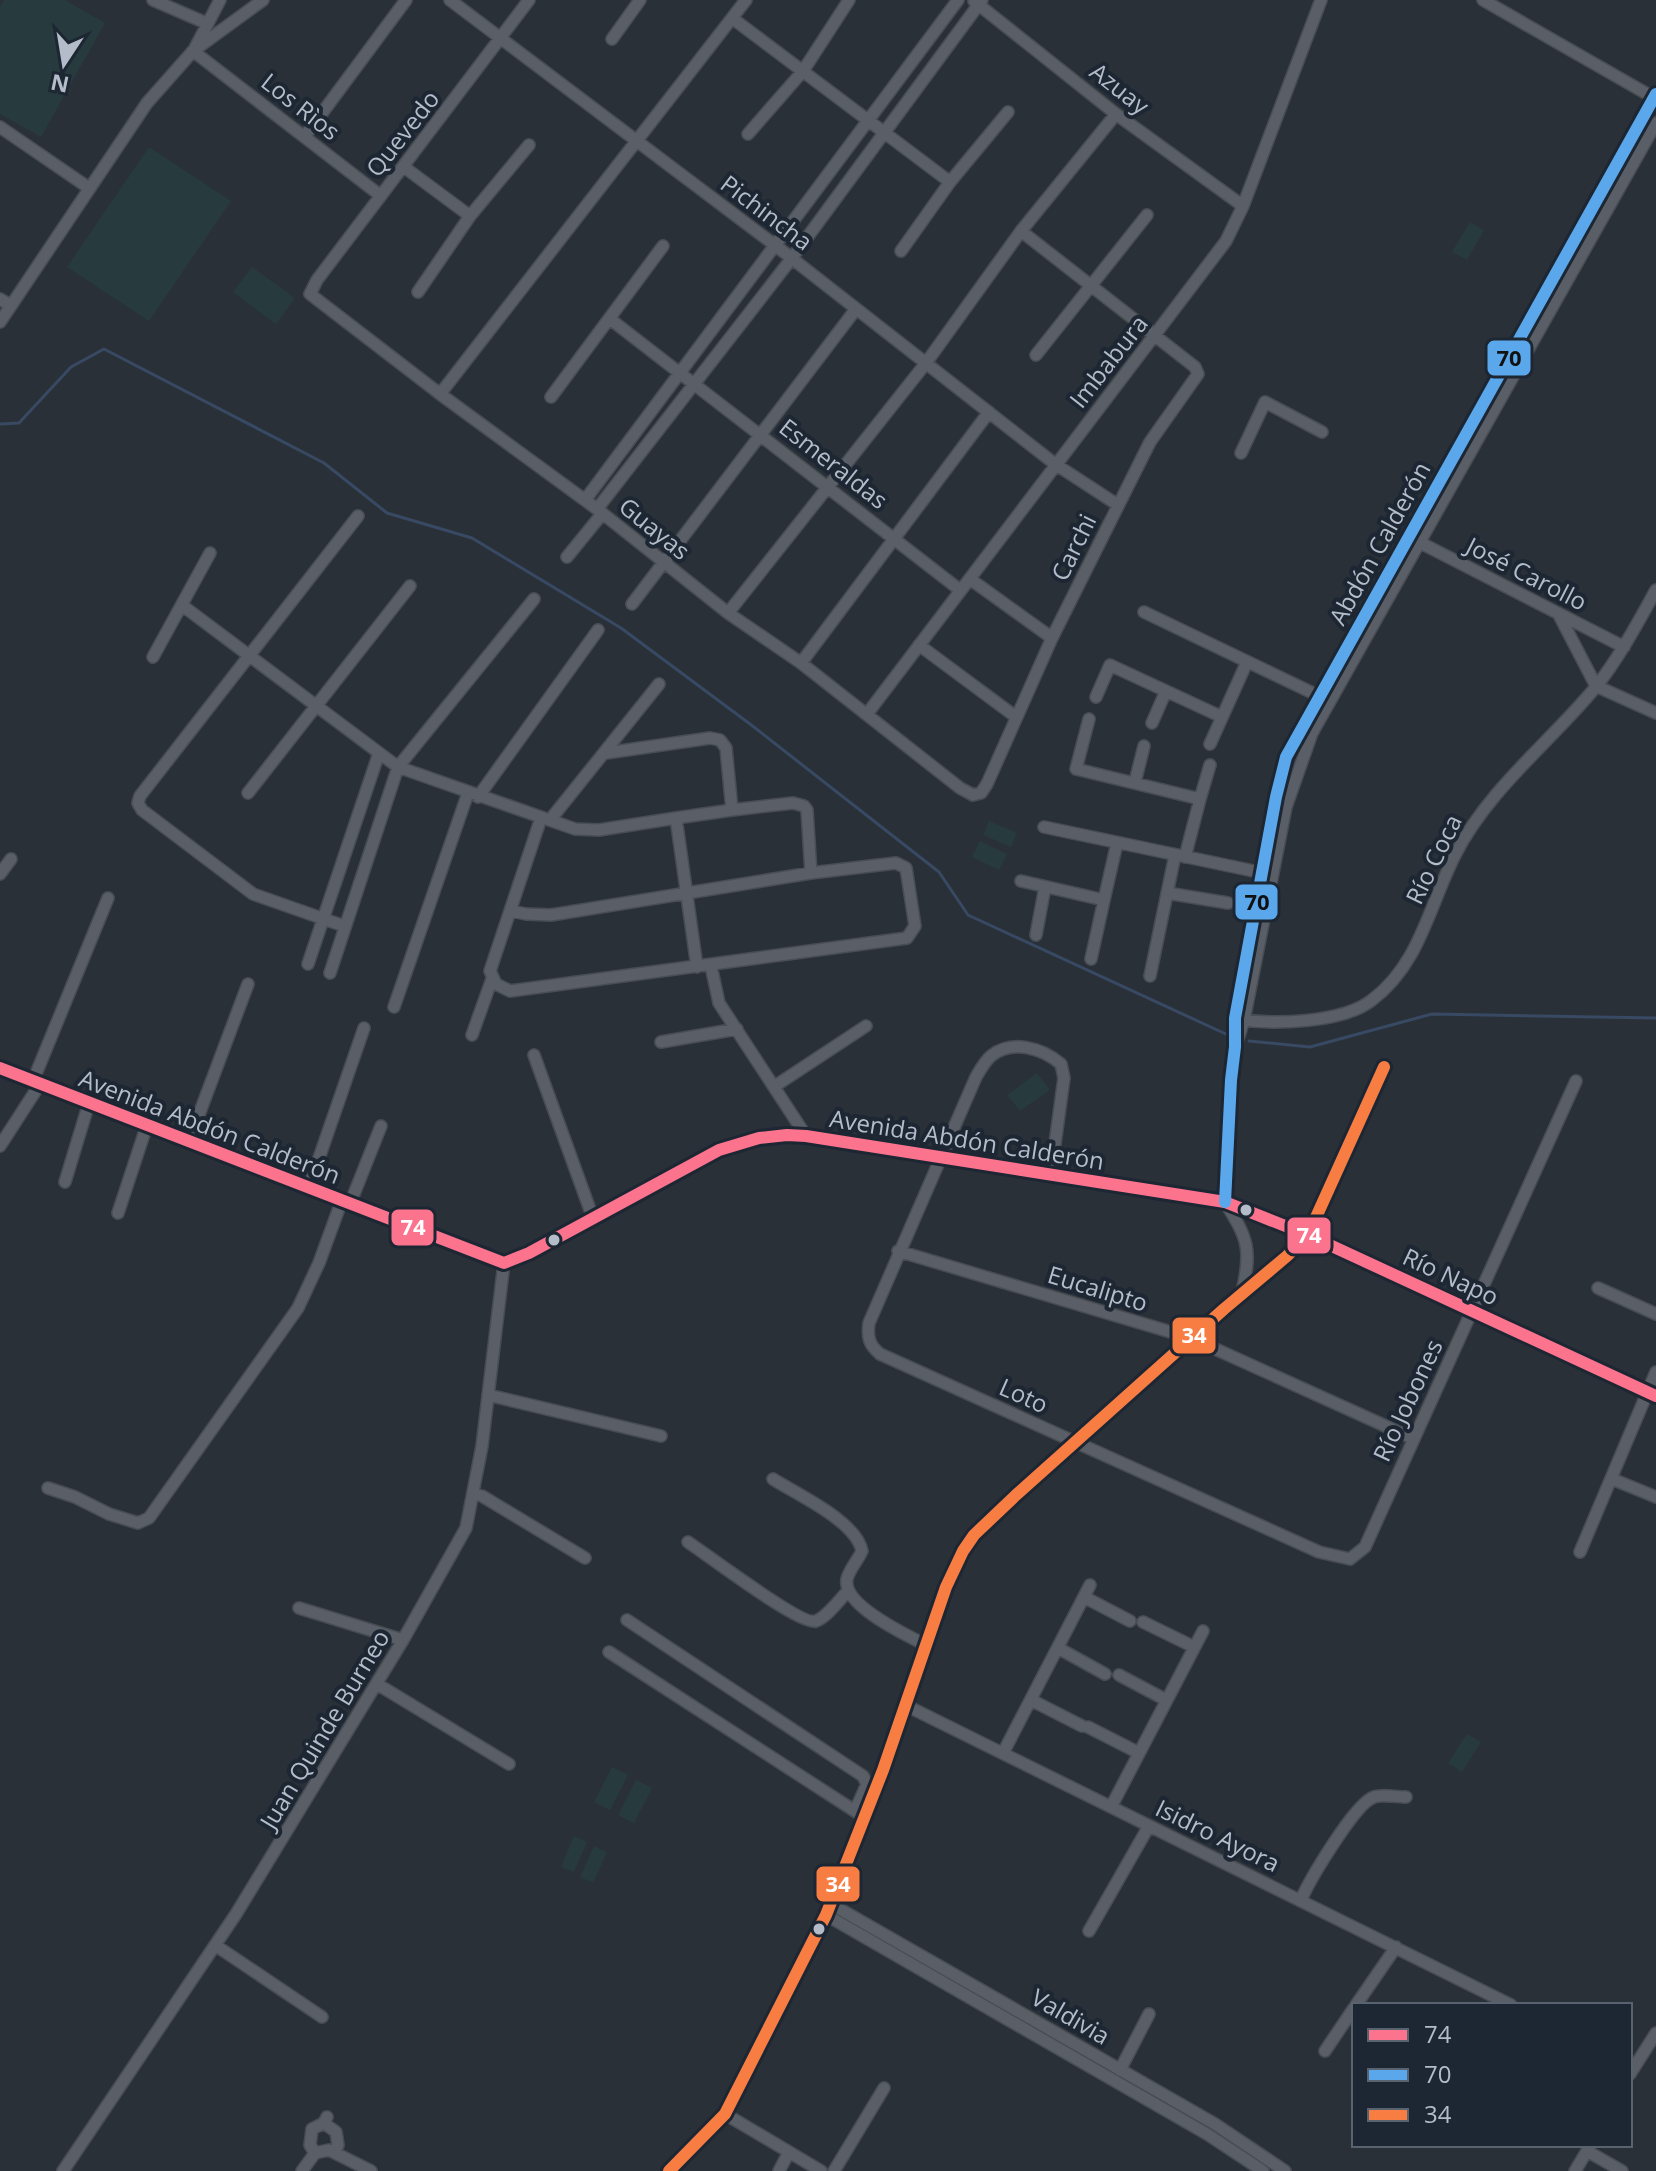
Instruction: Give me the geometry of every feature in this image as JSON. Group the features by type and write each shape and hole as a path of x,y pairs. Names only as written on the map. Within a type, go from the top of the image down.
{"street":[{"path":"153,0 206,23"},
{"path":"193,51 220,0"},
{"path":"0,322 147,103 193,51 263,0"},
{"path":"305,136 406,0"},
{"name":"Pichincha","path":"450,0 792,258 1055,464 1118,505"},
{"name":"Quevedo","path":"310,294 317,280 529,0"},
{"path":"612,39 640,0"},
{"path":"440,394 746,0"},
{"path":"748,134 803,71 849,0"},
{"path":"585,500 958,0"},
{"name":"Imbabura","path":"867,714 1226,241 1243,206 1321,0"},
{"path":"1483,0 1655,97"},
{"path":"567,557 692,384 792,258 977,1"},
{"name":"Azuay","path":"977,1 1116,114 1243,206"},
{"path":"732,18 950,182"},
{"name":"Los Rìos","path":"193,51 381,196"},
{"name":"Abdón Calderón","path":"1267,874 1312,733 1655,97"},
{"path":"901,251 950,182 1008,112"},
{"path":"728,613 825,484 926,363 1021,231 1116,114"},
{"name":"Abdón Calderón","path":"1225,1202 1235,1047 1286,757 1656,123"},
{"path":"0,127 89,188"},
{"path":"418,292 470,216 529,145"},
{"path":"404,167 470,216"},
{"path":"1036,355 1147,215"},
{"path":"1021,231 1156,336"},
{"path":"551,397 663,246"},
{"name":"Guayas","path":"310,294 585,500 728,613 801,663 973,795"},
{"path":"0,299 11,306"},
{"path":"632,604 856,309"},
{"path":"610,319 692,384"},
{"name":"Carchi","path":"973,795 981,793 987,784 1052,638 1150,442 1198,374 1195,367 1156,336"},
{"name":"Esmeraldas","path":"692,384 762,434 960,590"},
{"path":"1241,453 1265,402 1322,432"},
{"path":"801,663 989,412"},
{"path":"344,926 253,894 142,810 138,803 140,796 358,516"},
{"name":"José Carollo","path":"1414,540 1624,647"},
{"path":"153,657 210,553"},
{"path":"970,579 1052,638"},
{"path":"248,793 410,586"},
{"name":"Río Coca","path":"1240,1019 1299,1020 1355,1012 1397,979 1411,957 1440,886 1473,822 1596,686 1624,647 1656,590"},
{"path":"330,973 398,767 534,599"},
{"path":"183,606 398,767 586,831 793,803 807,810 811,873"},
{"path":"1144,612 1319,696"},
{"path":"1558,613 1596,686 1656,713"},
{"path":"394,1007 473,795 598,630"},
{"path":"919,645 1016,717"},
{"path":"1210,744 1247,662"},
{"path":"1096,697 1110,665 1222,717"},
{"path":"472,1035 492,979 490,971 546,819 606,753 659,684"},
{"path":"1152,723 1166,691"},
{"path":"1089,719 1076,769 1200,799"},
{"path":"606,753 710,738 720,740 728,753 732,810"},
{"path":"1135,782 1144,746"},
{"path":"308,964 379,753"},
{"path":"1150,976 1167,893 1210,765"},
{"path":"676,818 697,967"},
{"path":"1044,827 1267,874"},
{"path":"1091,959 1117,843"},
{"path":"0,874 11,859"},
{"path":"492,979 504,989 519,992 907,938 915,926 906,868 896,863 811,873 551,915 511,911"},
{"path":"1021,881 1104,900"},
{"path":"1036,935 1045,887"},
{"path":"1167,893 1228,903"},
{"path":"0,1146 36,1082 108,898"},
{"path":"711,966 719,1003 806,1136"},
{"path":"189,1141 248,984"},
{"path":"775,1086 866,1026"},
{"path":"309,1187 364,1028"},
{"path":"661,1042 737,1029"},
{"name":"Loto","path":"1051,1173 1064,1078 1061,1064 1051,1055 1030,1047 1009,1047 990,1056 976,1077 869,1323 867,1335 872,1347 880,1354 1319,1552 1350,1559"},
{"path":"534,1055 593,1218"},
{"path":"860,1814 882,1774 948,1581 974,1535 1308,1235 1384,1067"},
{"name":"Avenida Abdón Calderón","path":"0,1068 504,1263 517,1259 719,1150 759,1138 787,1135 941,1155 1225,1202"},
{"name":"Río Jobones","path":"1350,1559 1365,1547 1576,1081"},
{"path":"65,1182 89,1103"},
{"path":"118,1213 147,1125"},
{"path":"48,1488 123,1519 138,1523 149,1518 298,1308 381,1126"},
{"path":"1225,1202 1246,1237 1248,1266 1242,1293"},
{"name":"Río Napo","path":"1225,1202 1308,1235 1651,1394"},
{"name":"Eucalipto","path":"898,1251 1191,1338 1412,1438"},
{"name":"Juan Quinde Burneo","path":"63,2171 215,1945 377,1684 466,1528 488,1395 504,1263"},
{"path":"1598,1288 1656,1314"},
{"path":"1580,1552 1651,1394 1656,1372"},
{"path":"488,1395 661,1436"},
{"path":"773,1479 849,1527 862,1551 847,1576 848,1591 871,1614 926,1645"},
{"path":"1612,1479 1656,1497"},
{"path":"473,1494 482,1496 585,1558"},
{"path":"688,1542 806,1621 819,1620 848,1591"},
{"path":"1003,1753 1087,1591 1130,1621"},
{"path":"299,1608 403,1640"},
{"path":"627,1620 865,1779 867,1784 828,1910 725,2114 669,2171"},
{"path":"1143,1622 1194,1647"},
{"path":"1111,1807 1203,1631"},
{"path":"1058,1648 1105,1674"},
{"path":"609,1652 860,1814"},
{"path":"1119,1675 1166,1700"},
{"path":"377,1684 509,1764"},
{"path":"1031,1700 1139,1753"},
{"name":"Isidro Ayora","path":"905,1705 1507,2003"},
{"path":"865,1779 882,1774"},
{"path":"1301,1900 1352,1816 1363,1804 1374,1797 1406,1797"},
{"path":"1089,1931 1149,1826"},
{"name":"Valdivia","path":"828,1910 1068,2047 1261,2167 1285,2171"},
{"path":"215,1945 322,2017"},
{"path":"1358,2003 1396,1947"},
{"path":"1325,2051 1352,2011"},
{"path":"1120,2070 1149,2014"},
{"path":"1632,2068 1656,2033"},
{"name":"Valdivia","path":"1068,2047 1120,2070 1215,2124 1261,2167"},
{"path":"834,2171 884,2088"},
{"path":"725,2114 821,2171"},
{"path":"315,2153 310,2145 312,2129 326,2120 336,2132 338,2145 335,2151"},
{"path":"1575,2171 1589,2148 1622,2171"},
{"path":"302,2171 315,2153 329,2150 371,2171"},
{"path":"779,2171 789,2152"}],"green space":[{"path":"4,0 65,0 105,23 41,137 0,114 0,7"},
{"path":"149,147 231,201 149,321 67,267"},
{"path":"1470,222 1484,230 1467,260 1452,252"},
{"path":"252,267 295,298 276,324 233,292"},
{"path":"989,821 1017,833 1011,847 983,835"},
{"path":"980,841 1007,854 999,870 972,857"},
{"path":"1037,1073 1050,1090 1020,1111 1007,1095"},
{"path":"1467,1734 1481,1742 1462,1772 1448,1763"},
{"path":"612,1767 628,1775 610,1810 594,1802"},
{"path":"636,1780 652,1788 634,1823 618,1815"},
{"path":"574,1836 587,1842 574,1872 561,1867"},
{"path":"594,1846 607,1852 593,1883 580,1877"}],"waterway":[{"path":"0,424 19,423 71,367 104,349 324,463 387,513 472,538 621,628 939,872 968,915 1228,1035"},
{"path":"1249,1041 1310,1047 1432,1014 1656,1018"}],"transit line":[{"name":"70","path":"1225,1202 1235,1018 1286,757 1656,94"},
{"name":"34","path":"669,2171 725,2114 826,1915 883,1770 946,1587 963,1551 974,1535 1016,1495 1308,1235 1384,1067"},
{"name":"74","path":"0,1068 504,1263 529,1253 719,1150 759,1138 787,1135 1225,1202 1308,1235 1656,1396"}]}
